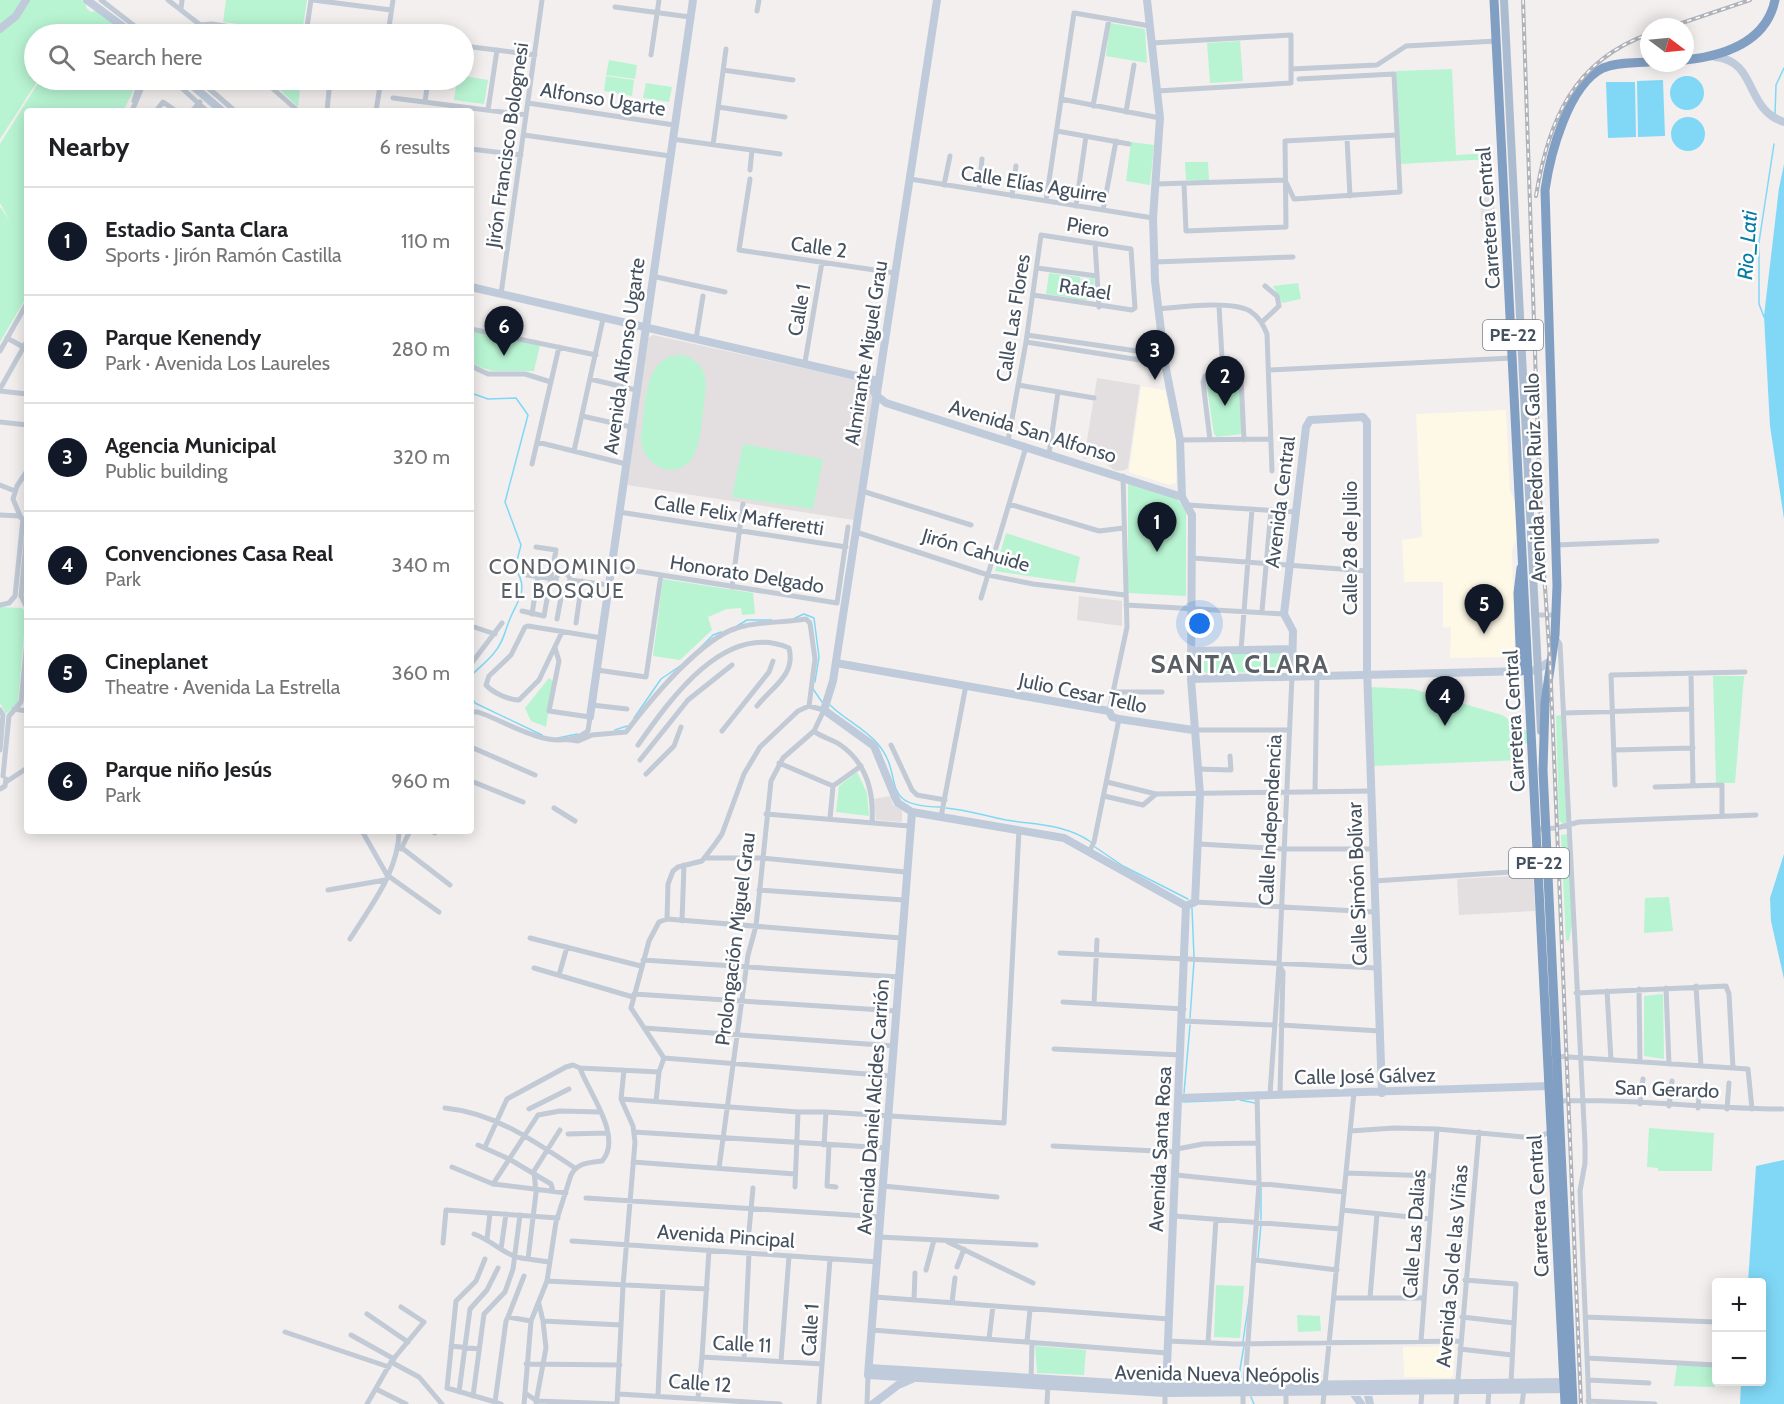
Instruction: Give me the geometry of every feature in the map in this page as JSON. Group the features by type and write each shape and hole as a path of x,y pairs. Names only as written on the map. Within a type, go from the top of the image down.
{"highway":[{"name":"Carretera Central","path":"1494,0 1529,670 1542,829 1569,1385 1565,1404"},
{"path":"1694,59 1715,57 1738,47 1754,34 1771,12 1775,0"},
{"name":"Avenida Pedro Ruiz Gallo","path":"1543,770 1545,703 1557,615 1544,222 1546,181 1564,120 1588,80 1610,66 1640,63"},
{"name":"Carretera Central","path":"1543,770 1540,870 1548,962"},
{"name":"Carretera Central","path":"1553,1056 1550,1086 1555,1101 1552,1131 1569,1385 1574,1404"}],"main road":[{"name":"Carretera Central","path":"1504,0 1534,615 1529,670 1543,770"}],"street":[{"path":"0,29 16,16 26,0"},
{"path":"87,0 119,24"},
{"path":"101,0 132,24"},
{"path":"168,0 199,24"},
{"path":"181,9 182,0"},
{"path":"308,24 312,0 391,10"},
{"path":"389,24 393,0"},
{"name":"Jirón Francisco Bolognesi","path":"501,294 542,0"},
{"path":"630,9 631,0"},
{"path":"651,55 659,0"},
{"name":"Avenida Alfonso Ugarte","path":"590,717 644,328 693,0"},
{"path":"757,11 759,0"},
{"name":"Almirante Miguel Grau","path":"825,710 836,663 849,548 856,532 938,0"},
{"path":"1147,0 1160,118 1153,218 1154,262 1165,364 1180,440 1182,497 1192,515 1193,651 1191,679 1193,730 1200,794 1195,902"},
{"path":"615,7 690,17"},
{"path":"1046,201 1074,13 1150,26"},
{"path":"1094,106 1109,19"},
{"path":"1152,43 1291,35 1291,83 1157,91"},
{"path":"1291,69 1377,65 1406,46 1496,41"},
{"path":"474,47 535,55"},
{"path":"713,145 726,49"},
{"path":"488,110 497,50"},
{"path":"1715,57 1729,60 1740,68 1763,110 1783,121"},
{"path":"1126,112 1134,65"},
{"path":"723,70 793,80"},
{"path":"1285,180 1294,199 1400,192 1394,74 1299,79"},
{"path":"133,108 137,90"},
{"path":"183,90 204,108"},
{"path":"198,90 219,108"},
{"path":"211,90 232,108"},
{"path":"274,90 295,108"},
{"path":"327,108 329,90"},
{"path":"376,108 379,90"},
{"path":"425,102 427,90"},
{"path":"195,108 206,97"},
{"name":"Alfonso Ugarte","path":"393,98 472,108"},
{"path":"1061,99 1160,118"},
{"path":"158,108 163,102 172,108"},
{"name":"Alfonso Ugarte","path":"528,103 674,125"},
{"path":"718,107 785,117"},
{"name":"Alfonso Ugarte","path":"474,108 526,115"},
{"path":"1057,131 1129,144"},
{"path":"524,135 670,156"},
{"path":"1184,184 1185,231 1286,226 1284,141 1397,135"},
{"path":"1076,206 1086,136"},
{"path":"1347,138 1350,196"},
{"path":"672,139 780,154"},
{"path":"1103,210 1116,141"},
{"path":"474,149 521,155"},
{"path":"750,170 752,150"},
{"path":"944,185 950,156"},
{"path":"979,190 982,159"},
{"path":"1012,196 1017,166"},
{"name":"Calle 2","path":"750,179 739,250 895,273"},
{"name":"Calle Elías Aguirre","path":"910,179 1153,218"},
{"path":"1156,184 1285,180"},
{"name":"Piero","path":"1041,235 1131,249 1134,308 1132,310"},
{"name":"Calle Las Flores","path":"1008,441 1041,235"},
{"path":"1095,243 1099,307"},
{"path":"1154,262 1293,257"},
{"name":"Calle 1","path":"805,362 822,262"},
{"path":"1037,268 1097,276"},
{"path":"652,276 725,292"},
{"path":"1262,322 1279,306 1277,296 1265,286"},
{"path":"474,289 805,362 878,381"},
{"name":"Rafael","path":"1033,295 1099,307 1132,310"},
{"path":"696,339 703,296"},
{"path":"1159,309 1219,306 1248,310 1262,322 1267,334 1272,471"},
{"path":"1219,306 1223,374"},
{"path":"0,351 24,309"},
{"path":"574,451 603,319"},
{"path":"474,330 596,355"},
{"path":"8,338 24,344"},
{"path":"1026,339 1164,355"},
{"path":"1026,339 1165,364"},
{"path":"532,464 559,347"},
{"path":"24,348 0,390 24,394"},
{"path":"1268,370 1514,358"},
{"path":"474,367 488,374 525,374 551,382"},
{"path":"1210,440 1204,378 1207,374 1223,374 1241,378 1244,440"},
{"path":"864,376 876,395"},
{"path":"590,380 636,390"},
{"path":"1018,386 1094,398"},
{"path":"1049,454 1058,392"},
{"name":"Avenida San Alfonso","path":"876,395 886,403 1123,476 1182,497"},
{"path":"582,416 631,427"},
{"name":"Avenida Central","path":"1284,614 1288,565 1307,422 1363,417 1368,422"},
{"path":"0,422 24,425"},
{"name":"Calle 28 de Julio","path":"1368,422 1368,674"},
{"path":"1180,440 1270,439"},
{"path":"537,442 626,464"},
{"path":"981,598 1026,447"},
{"path":"0,605 9,603 15,596 23,518 13,499 24,476"},
{"path":"1109,711 1127,627 1123,476"},
{"path":"0,484 15,491"},
{"path":"862,490 971,525"},
{"path":"732,587 743,504"},
{"path":"1009,504 1099,531 1124,528"},
{"path":"1188,505 1296,512"},
{"path":"1241,650 1252,509"},
{"path":"1262,611 1271,510"},
{"name":"Calle Felix Mafferetti","path":"619,512 849,548"},
{"path":"0,515 23,518"},
{"name":"Honorato Delgado","path":"611,567 837,603 849,548 848,526"},
{"name":"Jirón Cahuide","path":"856,532 988,575 1033,584 1125,595"},
{"path":"1556,545 1657,541"},
{"path":"522,611 544,616 553,579 556,550 536,547"},
{"path":"1193,558 1367,571"},
{"path":"24,564 21,596 24,602"},
{"path":"553,579 562,573 567,574 570,580"},
{"path":"527,575 553,579 563,587"},
{"path":"597,670 646,677 661,575"},
{"path":"532,614 538,576"},
{"path":"557,619 563,587 570,580 609,585"},
{"path":"576,623 582,581"},
{"path":"1126,605 1244,609 1284,614 1293,631 1292,676"},
{"path":"1534,615 1557,615"},
{"path":"563,739 578,741 592,735 626,732 681,669 704,648 735,628 768,623 806,619 810,623 815,659 809,706"},
{"path":"474,659 502,623"},
{"path":"474,627 495,634"},
{"path":"562,632 540,680 519,700 513,700 486,685 489,676 511,655 525,627 562,632 602,638"},
{"path":"1555,635 1560,644 1569,825 1574,871 1576,993 1585,1163 1580,1191 1588,1402 1654,1404"},
{"path":"638,745 678,691 725,652 744,643 775,643 789,648 790,663 785,678 757,706"},
{"path":"474,711 546,740 583,735 588,731 590,717 549,711 559,661 555,648"},
{"path":"1193,651 1292,649"},
{"path":"722,731 769,672 773,661"},
{"path":"1191,679 1529,670 1550,661"},
{"name":"Julio Cesar Tello","path":"836,663 1109,711 1112,717 1119,719 1193,730 1289,730"},
{"path":"640,760 688,700 732,665"},
{"path":"0,789 9,716 21,702 24,672"},
{"path":"1615,785 1611,675 1745,672"},
{"path":"1315,792 1317,674"},
{"name":"Calle Simón Bolívar","path":"1368,674 1370,791 1382,1093"},
{"path":"1691,674 1693,786"},
{"name":"Calle Independencia","path":"1280,1094 1274,1082 1274,1025 1279,965 1292,676"},
{"path":"941,818 966,685"},
{"path":"1114,692 1162,692"},
{"path":"592,705 627,709"},
{"path":"667,919 668,884 673,871 684,865 696,864 705,858 722,834 738,788 760,747 788,719 809,706 825,710 874,746 898,803 912,812 1064,838 1090,850 1186,906 1195,902 1375,912"},
{"path":"14,709 24,711"},
{"path":"1564,712 1692,709"},
{"path":"0,710 3,715 0,750"},
{"name":"Prolongación Miguel Grau","path":"719,1168 751,938 756,926 761,858 771,781 779,763 814,731 825,710"},
{"path":"1090,850 1104,796 1119,719"},
{"path":"646,774 674,746 681,727"},
{"path":"814,731 840,745 861,766 867,778 873,807 872,823"},
{"path":"891,745 912,790 917,795 945,800"},
{"path":"474,748 535,775"},
{"path":"1614,750 1692,748"},
{"path":"1197,770 1231,770 1230,756"},
{"path":"779,763 833,786"},
{"path":"830,819 833,786 861,766"},
{"path":"3,778 24,769"},
{"path":"474,782 523,802"},
{"path":"1107,782 1156,794 1370,791"},
{"path":"1654,787 1722,785 1722,816"},
{"path":"1104,796 1143,805 1156,794"},
{"path":"554,808 575,821"},
{"name":"Avenida Daniel Alcides Carrión","path":"867,1404 897,1011 905,872 912,812"},
{"path":"766,814 909,826"},
{"path":"1542,829 1579,822 1756,815"},
{"path":"621,1099 798,1112 889,1115 1004,1123 1019,829"},
{"path":"364,834 386,878 439,912"},
{"path":"396,858 399,834"},
{"path":"350,939 409,834"},
{"path":"1199,844 1283,849 1373,849"},
{"path":"402,848 450,885"},
{"path":"705,858 761,858 905,872"},
{"path":"682,921 684,865"},
{"path":"1374,881 1540,870"},
{"path":"328,890 386,878"},
{"path":"759,890 904,900"},
{"name":"Avenida Santa Rosa","path":"1165,1404 1184,1009 1186,906"},
{"path":"664,1058 631,1011 642,963 654,928 659,922 667,919 902,938"},
{"path":"530,938 642,963 899,977"},
{"path":"1094,1004 1097,940"},
{"path":"559,975 567,947"},
{"path":"1060,953 1377,968"},
{"name":"Calle Independencia","path":"1270,1094 1274,1082 1281,1025 1283,972 1279,965"},
{"path":"534,968 634,995 897,1011"},
{"path":"1696,986 1701,1066"},
{"path":"1576,993 1726,986 1729,994 1733,1068"},
{"path":"1666,988 1669,1064"},
{"path":"1639,989 1640,1062"},
{"path":"1606,991 1611,1060"},
{"path":"1063,1002 1184,1009"},
{"path":"1183,1021 1274,1025"},
{"path":"1281,1025 1380,1031"},
{"path":"644,1028 894,1046"},
{"path":"1054,1049 1181,1055"},
{"path":"1553,1056 1748,1069 1752,1109"},
{"path":"664,1058 892,1076"},
{"path":"656,1101 659,1072 664,1058"},
{"path":"485,1147 507,1099 566,1067 573,1065 580,1068 659,1072"},
{"path":"524,1404 531,1321 547,1281 558,1218 566,1193 575,1168 582,1164 602,1161 605,1158 607,1133 601,1112 580,1068"},
{"path":"525,1393 536,1402 617,1404 634,1131 621,1099 624,1070"},
{"path":"1640,1104 1643,1079"},
{"path":"1669,1106 1672,1080"},
{"name":"San Gerardo","path":"1555,1101 1581,1100 1727,1109 1729,1083"},
{"name":"Calle José Gálvez","path":"1179,1098 1550,1086"},
{"path":"1698,1108 1700,1087"},
{"path":"529,1109 570,1089"},
{"path":"1323,1404 1354,1092"},
{"path":"1243,1404 1259,1183 1257,1094"},
{"path":"445,1108 480,1114 497,1121 526,1136 575,1168"},
{"path":"1727,1109 1782,1109"},
{"path":"494,1184 538,1115 544,1112 601,1112"},
{"path":"795,1187 798,1112"},
{"path":"826,1112 827,1186 836,1188"},
{"path":"1350,1131 1394,1128 1479,1132 1535,1138 1552,1131"},
{"path":"528,1259 536,1189 534,1173 560,1130"},
{"name":"Calle Las Dalias","path":"1421,1341 1437,1130"},
{"path":"634,1131 886,1148"},
{"name":"Avenida Sol de las Viñas","path":"1456,1404 1479,1132"},
{"path":"568,1134 607,1133"},
{"path":"1053,1146 1177,1150 1203,1144 1258,1143"},
{"path":"478,1145 534,1173 551,1184 553,1191"},
{"path":"633,1162 795,1174"},
{"path":"452,1167 494,1184 566,1193"},
{"path":"1346,1173 1433,1176"},
{"path":"1176,1175 1344,1192"},
{"path":"883,1186 997,1197"},
{"path":"750,1231 753,1188"},
{"path":"586,1198 881,1217"},
{"path":"443,1243 446,1210 558,1218"},
{"path":"1342,1210 1430,1219"},
{"path":"487,1239 490,1213"},
{"path":"501,1249 506,1214"},
{"path":"1370,1298 1377,1214"},
{"path":"473,1396 485,1311 505,1292 514,1259 520,1215"},
{"path":"1174,1216 1340,1229"},
{"path":"1208,1343 1216,1219"},
{"path":"474,1234 487,1239 514,1259 549,1262"},
{"path":"879,1237 1036,1245"},
{"path":"926,1270 934,1240"},
{"path":"944,1240 1034,1283"},
{"name":"Avenida Pincipal","path":"572,1241 878,1262"},
{"path":"957,1267 964,1249"},
{"path":"702,1357 709,1250"},
{"path":"744,1359 749,1253"},
{"path":"782,1361 789,1256"},
{"name":"Calle 1","path":"819,1404 830,1258"},
{"path":"485,1259 476,1281 456,1301 447,1388 498,1403 508,1317 524,1276"},
{"path":"1255,1260 1336,1270"},
{"path":"459,1392 470,1310 488,1290 498,1268"},
{"path":"914,1299 915,1273"},
{"path":"952,1302 955,1278"},
{"path":"1465,1280 1516,1284 1511,1383"},
{"path":"547,1281 707,1289"},
{"path":"657,1395 663,1287"},
{"path":"875,1297 1169,1319"},
{"path":"1334,1298 1424,1298"},
{"path":"536,1402 546,1348 539,1304"},
{"path":"989,1339 993,1305"},
{"path":"367,1404 391,1363 424,1322 401,1307"},
{"path":"1030,1308 1031,1380"},
{"path":"367,1314 408,1342"},
{"path":"508,1317 531,1321"},
{"path":"1462,1317 1514,1323"},
{"path":"1585,1317 1712,1322"},
{"path":"543,1321 621,1325"},
{"path":"872,1329 1167,1353"},
{"path":"285,1332 391,1363"},
{"path":"351,1335 391,1363 419,1377 442,1404"},
{"path":"1168,1341 1208,1343 1460,1341"},
{"path":"451,1346 479,1349"},
{"path":"1460,1349 1512,1354"},
{"name":"Calle 11","path":"698,1398 702,1357 822,1364"},
{"path":"1587,1358 1712,1365"},
{"path":"526,1364 620,1365"},
{"name":"Avenida Nueva Neópolis","path":"869,1371 916,1377 1031,1380 1166,1390 1457,1387 1489,1390 1569,1385"},
{"name":"Avenida Nueva Neópolis","path":"869,1371 1021,1380"},
{"path":"873,1404 898,1385 916,1377"},
{"path":"1588,1380 1649,1383"},
{"path":"1047,1404 1049,1381"},
{"name":"Avenida Nueva Neópolis","path":"1244,1388 1286,1392 1325,1389 1422,1391 1511,1383 1569,1385"},
{"path":"376,1389 406,1404"},
{"path":"1522,1404 1524,1389"},
{"path":"1488,1404 1489,1390"},
{"path":"1352,1391 1361,1404"},
{"path":"1367,1391 1370,1404"},
{"path":"1421,1404 1422,1391"},
{"path":"1286,1392 1286,1404"},
{"name":"Calle 12","path":"619,1394 780,1404"}],"shaded area":[{"path":"1494,192 1495,221 1481,221 1480,193"},
{"path":"653,335 863,381 873,392 854,520 627,485 647,339"},
{"path":"1097,378 1140,385 1128,468 1125,470 1116,471 1098,455 1084,459"},
{"path":"1141,386 1165,390 1177,444 1176,483 1169,485 1129,472"},
{"path":"1506,410 1510,491 1515,502 1518,537 1512,549 1515,657 1450,658 1451,627 1443,628 1443,582 1404,582 1402,540 1422,537 1416,414"},
{"path":"1079,596 1122,601 1122,626 1077,620"},
{"path":"890,796 893,805 902,810 902,822 876,820 874,799"},
{"path":"1533,875 1535,911 1459,915 1457,879"},
{"path":"1452,1346 1455,1348 1453,1376 1450,1378 1404,1377 1403,1347"}],"green space":[{"path":"0,0 81,0 86,3 86,8 91,12 96,11 114,24 24,24 24,90 32,90 0,139"},
{"path":"226,0 307,0 303,24 223,22"},
{"path":"1110,23 1145,29 1147,63 1106,56"},
{"path":"1240,41 1243,81 1210,83 1207,43"},
{"path":"609,60 637,65 635,79 606,75"},
{"path":"1452,69 1456,155 1490,153 1491,159 1400,164 1396,71"},
{"path":"606,76 634,80 632,96 604,91"},
{"path":"474,78 488,80 484,104 454,100 456,90 474,90"},
{"path":"646,83 672,87 669,102 643,98"},
{"path":"34,90 134,90 125,108 24,108 24,301 0,342 0,207 9,219 0,203 0,144"},
{"path":"280,90 300,90 298,107"},
{"path":"1131,142 1154,145 1150,185 1126,181"},
{"path":"1185,162 1208,162 1209,180 1186,180"},
{"path":"1049,273 1080,277 1081,292 1081,279 1094,278 1095,299 1082,300 1046,294"},
{"path":"1298,283 1301,299 1282,303 1273,286"},
{"path":"474,331 540,345 534,371 492,371 474,365"},
{"path":"682,355 697,362 703,370 706,387 700,433 693,457 686,465 678,469 669,469 660,467 646,456 641,437 648,385 653,373 659,363 669,357"},
{"path":"1235,376 1239,379 1242,434 1217,437 1214,434 1206,380 1209,377"},
{"path":"743,444 823,459 813,509 732,497"},
{"path":"1132,482 1176,498 1186,511 1186,596 1128,593 1128,484"},
{"path":"1006,533 1080,557 1075,583 995,571"},
{"path":"663,579 753,593 755,614 742,615 741,608 727,609 708,617 712,630 680,660 653,656"},
{"path":"0,607 22,608 24,610 24,635 18,702 6,714 0,703"},
{"path":"1205,653 1282,653 1280,672 1206,673 1203,671"},
{"path":"1713,676 1744,676 1735,783 1716,783"},
{"path":"549,678 553,681 546,727 531,721 525,708"},
{"path":"1370,687 1413,689 1502,715 1528,732 1529,743 1523,744 1523,760 1373,766"},
{"path":"1561,715 1567,824 1564,825 1559,820 1556,716"},
{"path":"857,772 867,793 869,816 836,812 839,786"},
{"path":"1568,834 1572,924 1569,941 1566,940 1561,835"},
{"path":"1669,897 1673,931 1644,933 1645,898"},
{"path":"1663,994 1664,1059 1644,1056 1644,996"},
{"path":"1649,1128 1714,1133 1712,1171 1658,1171 1658,1168 1647,1167"},
{"path":"1216,1285 1244,1286 1240,1338 1214,1337"},
{"path":"1297,1315 1320,1316 1321,1331 1298,1332"},
{"path":"1035,1346 1086,1350 1084,1375 1037,1373"},
{"path":"1677,1365 1712,1367 1712,1386 1715,1387 1674,1386"}],"water":[{"path":"1687,76 1699,81 1704,93 1699,105 1687,110 1675,105 1670,93 1675,81"},
{"path":"1663,80 1665,136 1638,137 1637,81"},
{"path":"1606,82 1635,82 1636,137 1608,138"},
{"path":"1688,117 1700,122 1705,134 1700,146 1688,151 1676,146 1671,134 1676,122"},
{"path":"1784,164 1784,519 1770,426 1764,316 1779,188"},
{"path":"1784,854 1784,979 1771,921 1770,898"},
{"path":"1784,1160 1784,1404 1740,1404 1741,1386 1766,1386 1766,1278 1748,1278 1756,1166"}],"waterway":[{"name":"Rio_Lati","path":"1775,115 1776,85 1784,68"},
{"name":"Rio_Lati","path":"1764,317 1759,304 1759,242 1774,144"},
{"path":"474,394 488,399 516,398 528,415 505,502 521,545 515,568 520,576 522,590 499,646 474,673"},
{"path":"795,618 804,614 814,618 819,657 815,682"},
{"path":"737,626 747,620 772,620"},
{"path":"699,649 713,635 721,632"},
{"path":"634,718 661,679 680,666"},
{"path":"813,689 822,702"},
{"path":"474,701 542,735"},
{"path":"830,705 877,743 886,755 899,795 907,801 920,805 940,807"},
{"path":"615,730 627,726"},
{"path":"558,738 577,734"},
{"path":"946,808 1061,828 1091,842"},
{"path":"1095,847 1123,866 1188,899"},
{"path":"1192,908 1194,957"},
{"path":"1190,1018 1194,961"},
{"path":"1184,1093 1190,1025"},
{"path":"1183,1102 1235,1100"},
{"path":"1240,1100 1255,1103"},
{"path":"1261,1188 1261,1220"},
{"path":"1258,1258 1261,1224"},
{"path":"1243,1341 1250,1294"},
{"path":"1242,1383 1240,1369 1244,1346"},
{"path":"1251,1397 1254,1404"}],"railway":[{"path":"1523,0 1541,528 1550,661 1581,1404"},
{"path":"1694,19 1750,0"},
{"path":"1536,196 1548,143 1568,97 1583,77 1601,60 1640,38"}],"place":[{"name":"Parque niño Jesús","path":"504,356"},
{"name":"Agencia Municipal","path":"1155,380"},
{"name":"Parque Kenendy","path":"1225,406"},
{"name":"Estadio Santa Clara","path":"1157,552"},
{"name":"Cineplanet","path":"1484,634"},
{"name":"Convenciones Casa Real","path":"1445,726"}],"district":[{"name":"CONDOMINIO EL BOSQUE","path":"563,578"},
{"name":"SANTA CLARA","path":"1240,664"}]}
